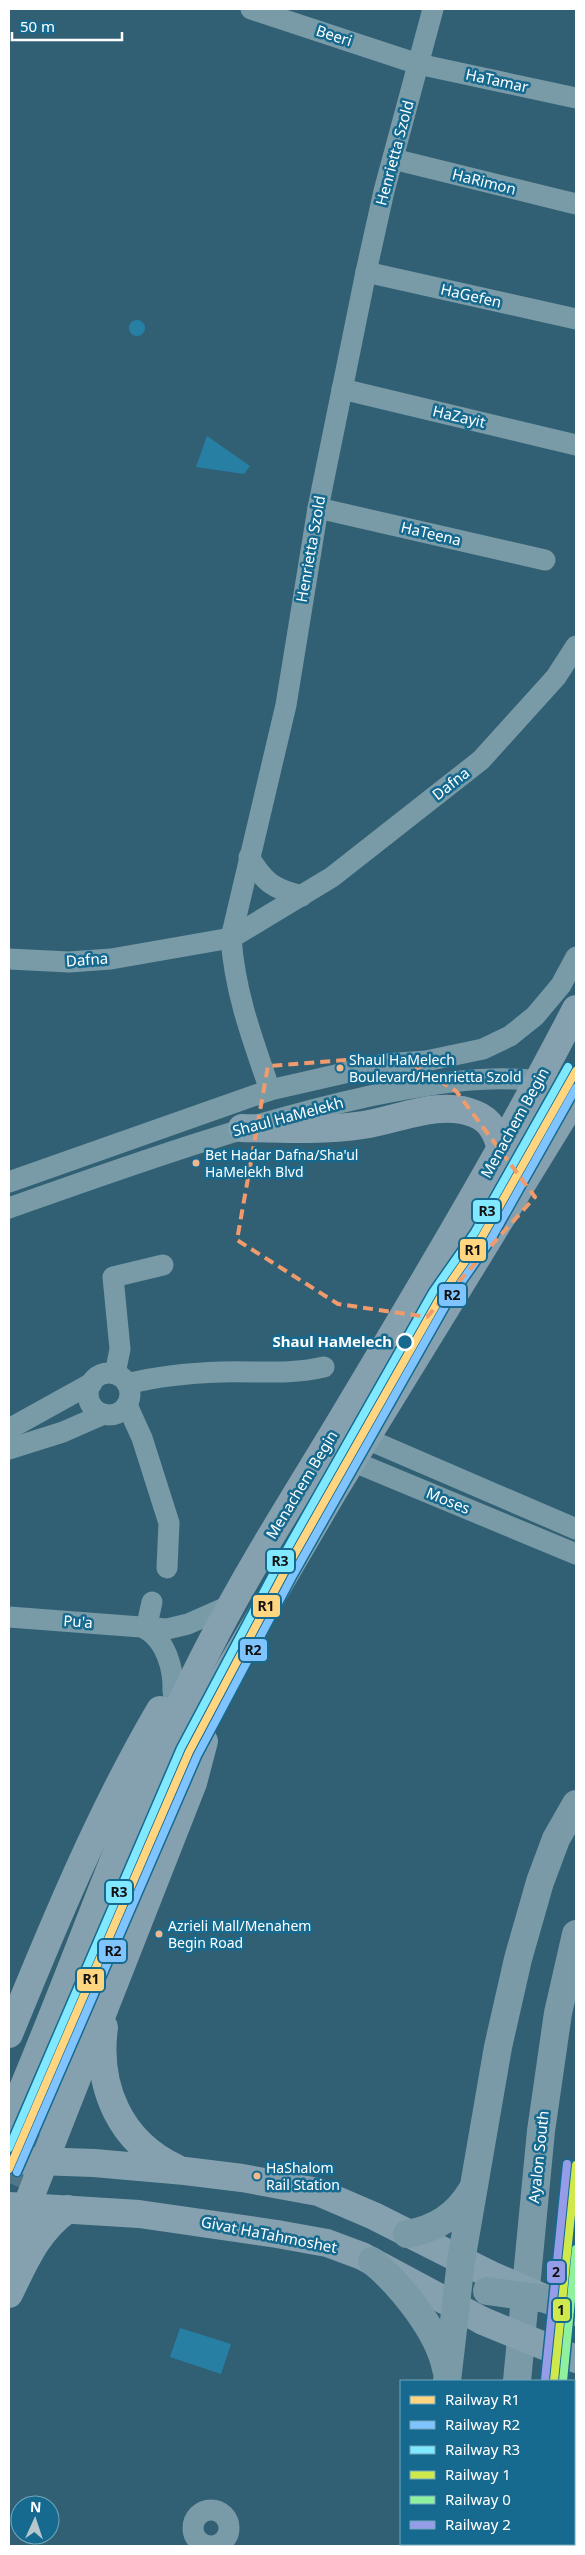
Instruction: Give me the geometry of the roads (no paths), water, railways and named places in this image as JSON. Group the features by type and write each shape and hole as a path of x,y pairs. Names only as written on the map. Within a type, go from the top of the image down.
{"highway":[{"path":"447,2378 461,2261 498,2047 518,1959 540,1882 556,1839 576,1804"},
{"name":"Ayalon South","path":"517,2380 541,2131 558,2013 576,1934"},
{"path":"407,2234 428,2229 445,2221 462,2205 474,2184"},
{"path":"372,2261 396,2284 415,2309 440,2349 447,2378"},
{"path":"455,2307 465,2297 488,2283 546,2299"}],"main road":[{"name":"Menachem Begin","path":"22,2120 44,2040 161,1746 211,1643 231,1605 501,1149 576,1009"},
{"name":"Menachem Begin","path":"22,2120 180,1761 211,1697 421,1346 576,1096"},
{"path":"242,1128 310,1130 363,1125 430,1110 461,1110 476,1114 490,1124 501,1149"},
{"path":"9,2034 87,1851 130,1763 173,1692 211,1643"},
{"path":"9,2251 18,2206 45,2160 193,1783 206,1732 211,1697"},
{"path":"109,1994 102,2056 104,2075 119,2120 133,2138 150,2153 185,2171"},
{"path":"9,2160 45,2160 185,2171 242,2178 318,2192 367,2212 461,2261 488,2283"},
{"name":"Givat HaTahmoshet","path":"18,2206 139,2214 277,2234 327,2244 372,2261 484,2321 576,2359"},
{"path":"9,2294 34,2242 51,2223 68,2209"},
{"path":"546,2299 576,2312"}],"street":[{"name":"Beeri","path":"251,9 311,19 418,64"},
{"name":"Henrietta Szold","path":"270,1090 244,1016 233,965 231,938 286,705 318,508 366,272 393,159 433,9"},
{"name":"HaTamar","path":"418,64 576,98"},
{"name":"HaRimon","path":"393,159 576,204"},
{"name":"HaGefen","path":"366,272 576,319"},
{"name":"HaZayit","path":"342,389 576,445"},
{"name":"HaTeena","path":"318,508 545,560"},
{"name":"Dafna","path":"9,959 59,962 111,959 231,938 332,877 481,760 556,677 576,646"},
{"path":"249,857 260,876 271,885 302,896"},
{"name":"Shaul HaMelekh","path":"9,1182 270,1090 384,1064 426,1060 460,1054 501,1041 527,1024 543,1008 561,985 576,957"},
{"name":"Shaul HaMelekh","path":"9,1208 242,1128 324,1106 422,1086 480,1081 539,1081 576,1089"},
{"path":"92,1382 90,1402 98,1412 117,1414 127,1405 130,1394 121,1379 113,1277 163,1265"},
{"path":"9,1428 102,1375 121,1379 220,1372 302,1372 324,1367"},
{"path":"127,1405 142,1438 169,1523 167,1568"},
{"path":"9,1449 63,1432 104,1414"},
{"name":"Moses","path":"334,1432 341,1449 360,1450 576,1529"},
{"name":"Moses","path":"360,1450 576,1554"},
{"path":"152,1602 146,1629 157,1637 166,1654 172,1675 173,1692"},
{"name":"Pu'a","path":"9,1617 111,1624 146,1629 167,1629 188,1624 231,1605"}],"tunnel":[{"path":"9,2183 35,2121"}],"rail line":[{"name":"R3","path":"9,2148 181,1748 277,1567 433,1292 475,1232 568,1067"},
{"name":"R1","path":"9,2169 189,1752 285,1571 441,1296 482,1237 576,1071"},
{"name":"R2","path":"17,2172 197,1756 293,1575 448,1301 490,1241 576,1088"},
{"name":"2","path":"545,2380 567,2164"},
{"name":"1","path":"554,2380 576,2165"},
{"name":"0","path":"563,2380 576,2249"}],"place":[{"name":"Shaul HaMelech Boulevard/Henrietta Szold","path":"340,1068"},
{"name":"Bet Hadar Dafna/Sha'ul HaMelekh Blvd","path":"196,1163"},
{"name":"Shaul HaMelech","path":"405,1342"},
{"name":"Azrieli Mall/Menahem Begin Road","path":"159,1934"},
{"name":"HaShalom Rail Station","path":"257,2176"}]}
